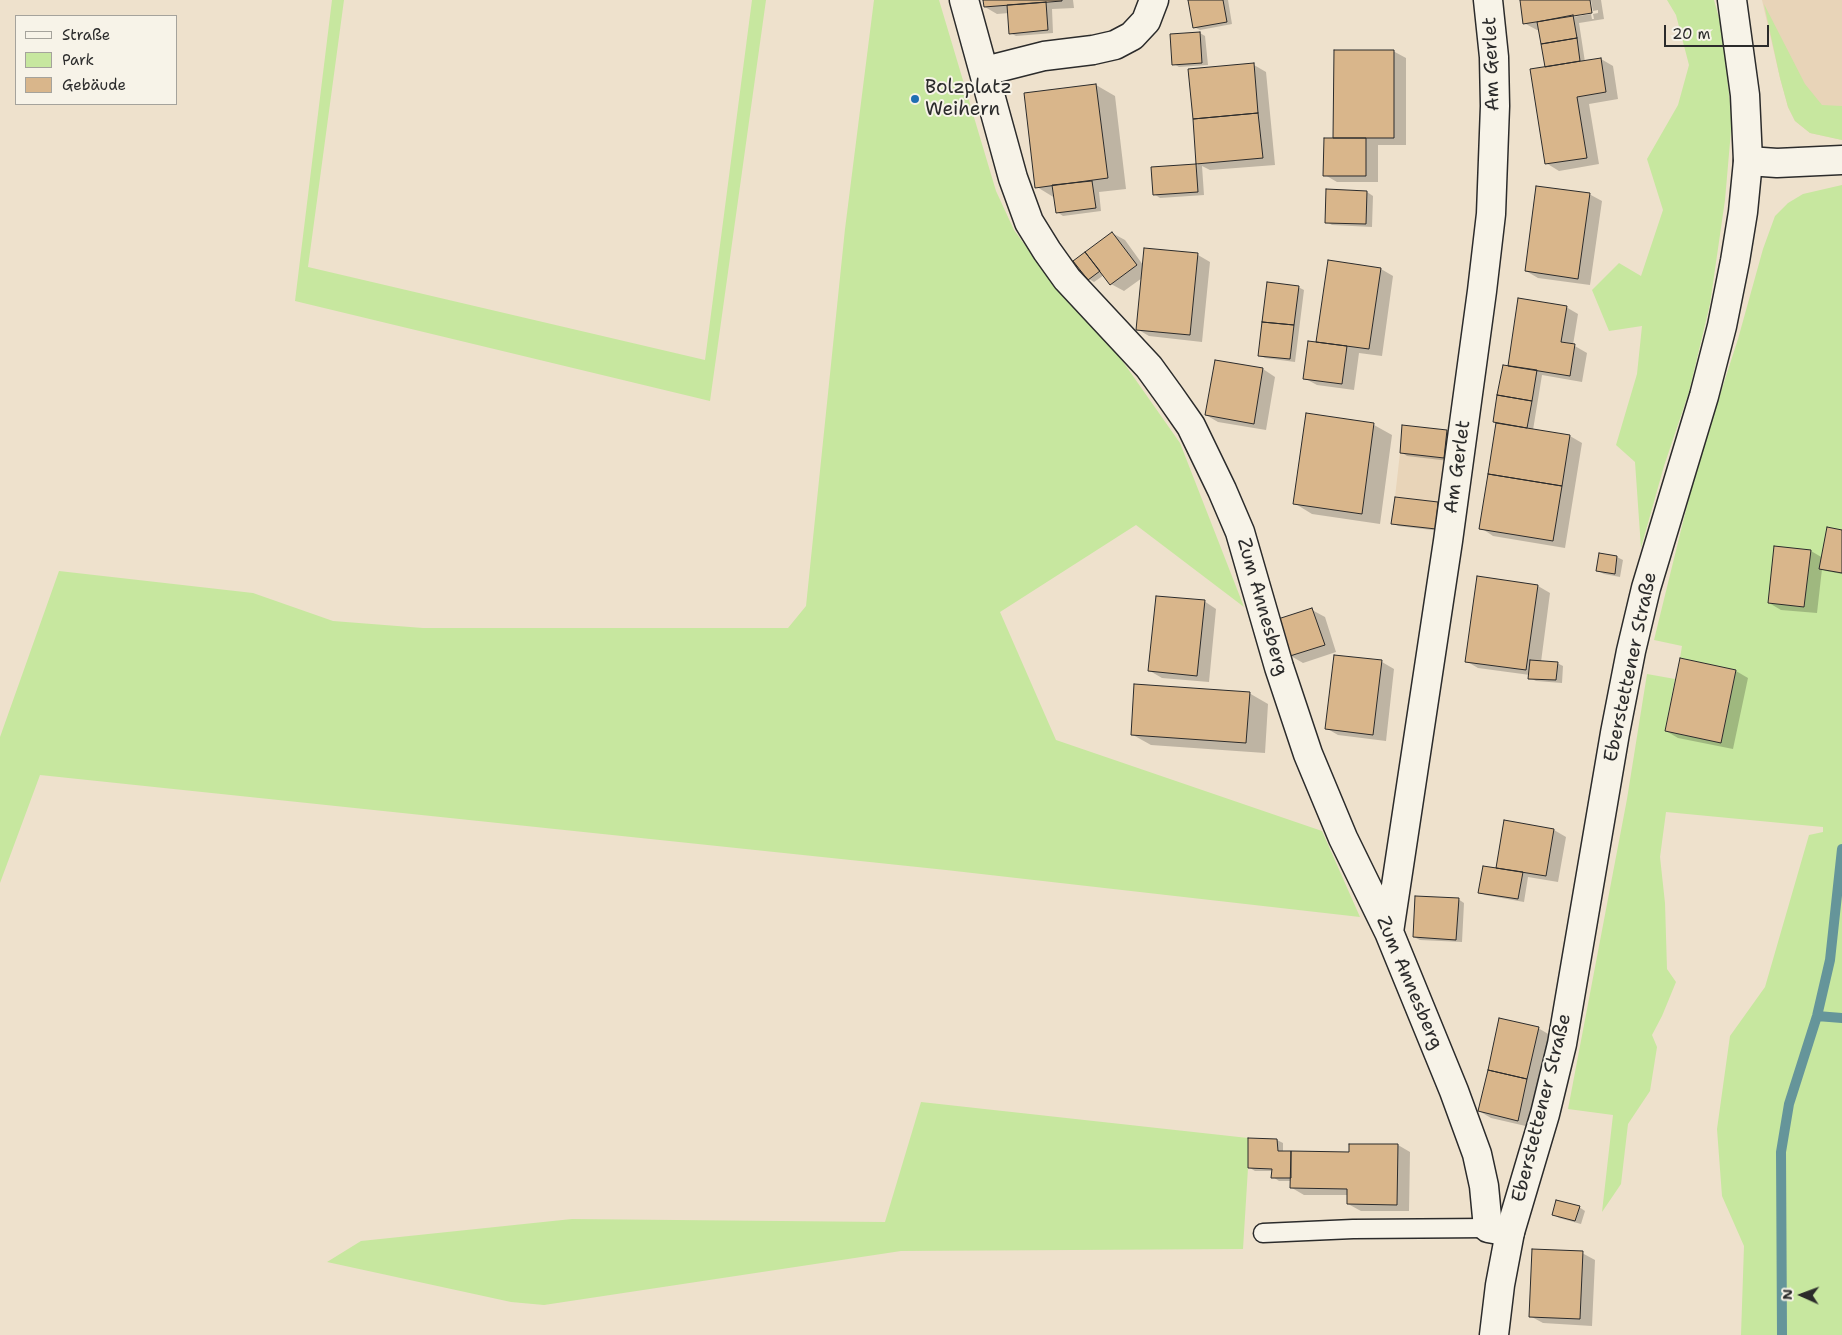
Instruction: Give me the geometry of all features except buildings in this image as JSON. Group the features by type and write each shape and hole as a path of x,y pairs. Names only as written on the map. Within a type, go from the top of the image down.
{"street":[{"name":"Zum Annesberg","path":"964,0 1013,178 1029,222 1067,279 1149,367 1170,396 1191,426 1222,490 1240,532 1279,667 1308,754 1344,838 1389,932 1454,1090 1477,1154 1484,1186 1499,1230"},
{"path":"985,71 1044,56 1093,50 1115,45 1132,36 1146,21 1154,0"},
{"name":"Am Gerlet","path":"1389,932 1448,541 1491,214 1495,106 1494,57 1488,0"},
{"name":"Eberstettener Straße","path":"1494,1335 1500,1285 1499,1230 1545,1114 1562,1044 1615,733 1633,642 1646,588 1704,396 1722,326 1743,212 1748,161 1745,95 1732,0"},
{"path":"1748,161 1777,163 1842,160"}],"lane":[{"path":"1263,1232 1353,1229 1499,1230"}],"shaded area":[{"path":"1762,0 1842,0 1842,140 1810,133 1795,121 1788,107 1780,78"},
{"path":"1400,453 1444,458 1438,502 1395,497"}],"green space":[{"path":"332,0 344,0 308,267 705,360 752,0 766,0 710,401 295,301"},
{"path":"874,0 939,0 996,191 1014,230 1038,263 1114,349 1180,443 1244,607 1136,525 1000,612 1056,740 1322,831 1360,917 946,870 40,775 0,883 0,737 59,571 253,593 333,621 423,628 788,628 806,606 845,229"},
{"path":"1667,0 1714,0 1721,25 1732,119 1725,200 1710,304 1689,392 1664,466 1641,548 1635,462 1616,445 1637,374 1642,326 1609,331 1592,290 1619,263 1641,276 1663,210 1647,159 1678,105 1689,65 1676,15"},
{"path":"1764,4 1805,84 1822,105 1842,106 1842,140 1810,133 1795,121 1788,107 1780,78"},
{"path":"1842,185 1842,1335 1741,1335 1744,1246 1722,1196 1717,1129 1730,1036 1765,987 1809,835 1823,832 1823,827 1666,812 1660,857 1665,903 1667,969 1676,982 1652,1035 1657,1047 1650,1091 1628,1124 1621,1184 1602,1212 1613,1115 1568,1109 1627,799 1647,674 1675,679 1665,731 1721,743 1736,670 1680,658 1682,646 1654,640 1696,469 1738,339 1763,249 1775,216 1788,203 1803,194"},
{"path":"921,1102 1248,1138 1243,1249 901,1251 544,1305 511,1302 327,1262 361,1241 572,1219 885,1222"}],"waterway":[{"path":"1782,1335 1781,1152 1789,1104 1817,1016 1830,960 1842,849"},
{"path":"1817,1016 1842,1018"}],"place":[{"name":"Bolzplatz Weihern","path":"915,99"}]}
